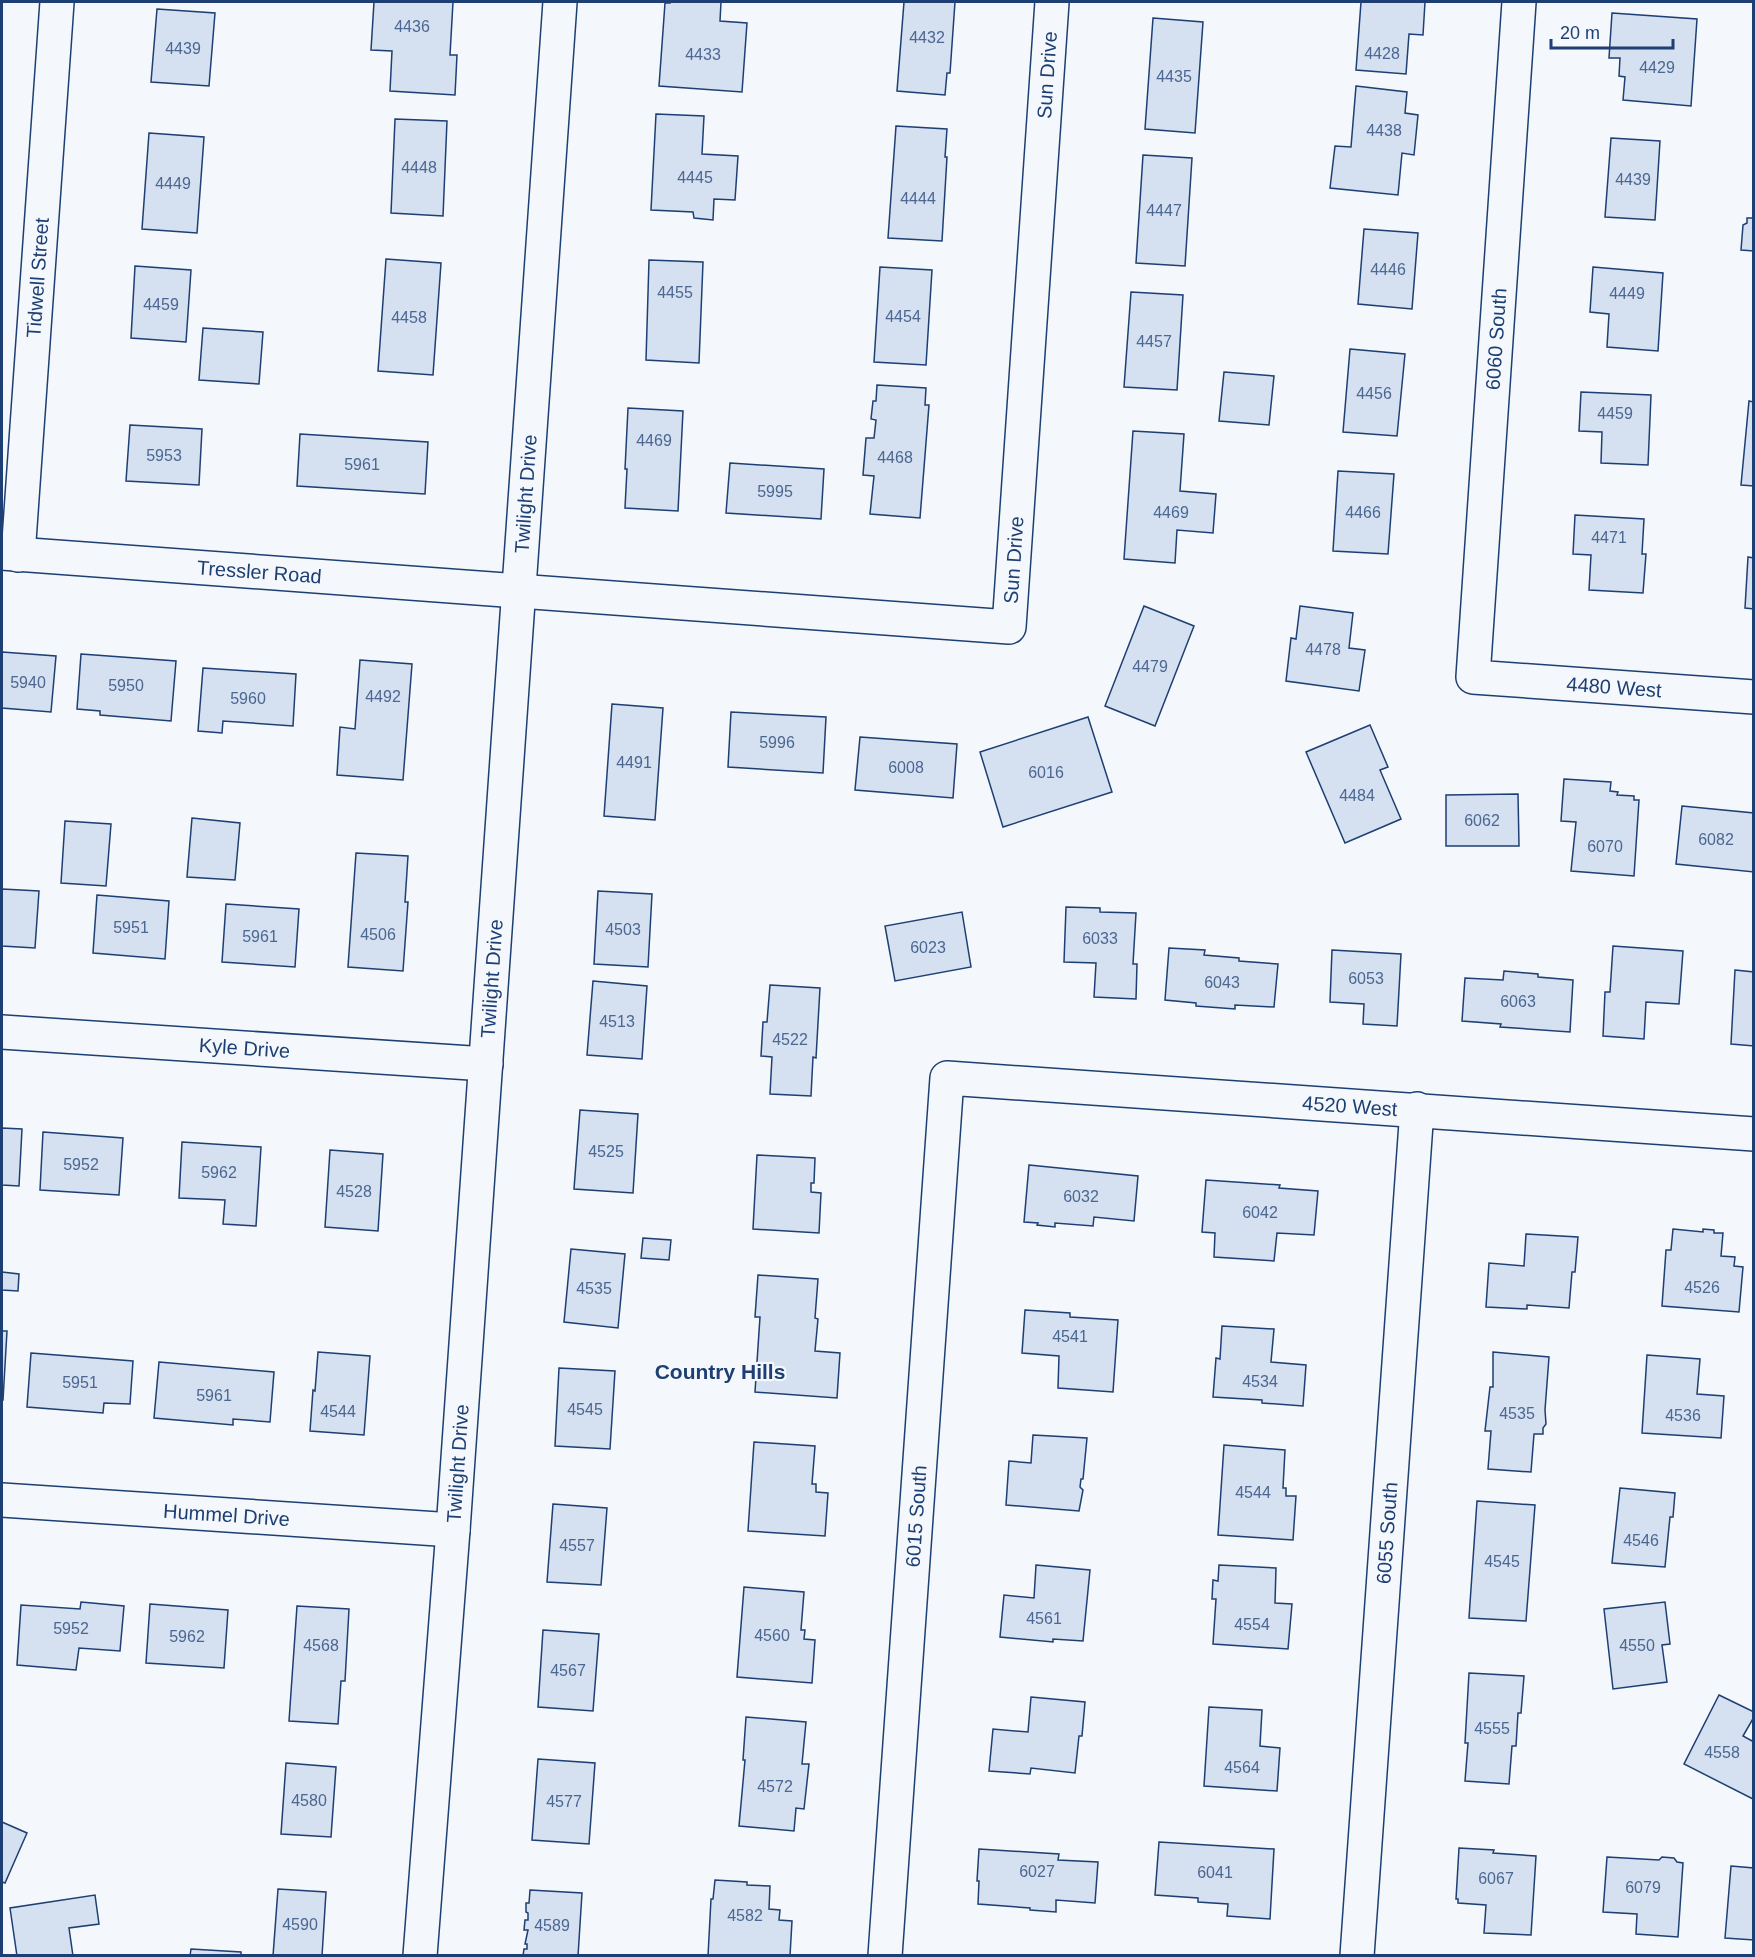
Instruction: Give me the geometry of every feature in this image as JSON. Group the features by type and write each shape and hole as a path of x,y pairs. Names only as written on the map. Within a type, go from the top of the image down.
{"street":[{"name":"Tidwell Street","path":"10,554 57,2"},
{"name":"Twilight Drive","path":"420,1956 453,1530 560,2"},
{"name":"Sun Drive","path":"518,591 1009,627 1052,2"},
{"name":"6060 South","path":"1473,677 1519,2"},
{"name":"Tressler Road","path":"10,554 518,591"},
{"name":"4480 West","path":"1473,677 1754,697"},
{"name":"Kyle Drive","path":"2,1032 486,1064"},
{"name":"4520 West","path":"947,1078 1754,1134"},
{"name":"6015 South","path":"885,1956 947,1078"},
{"name":"6055 South","path":"1357,1956 1417,1109"},
{"name":"Hummel Drive","path":"2,1500 453,1530"}],"building":[{"path":"374,2 453,2 450,55 457,55 455,95 390,91 392,51 371,50"},
{"path":"721,2 720,21 747,23 742,92 659,86 665,3"},
{"path":"904,2 955,2 950,73 947,73 945,95 897,91"},
{"path":"1361,2 1425,2 1423,35 1409,34 1406,74 1356,70"},
{"path":"157,9 215,13 209,86 151,82"},
{"path":"1612,13 1697,19 1691,106 1623,100 1625,77 1619,76 1620,58 1609,58"},
{"path":"1153,18 1203,22 1195,133 1145,129"},
{"path":"1356,86 1407,92 1405,113 1418,115 1414,155 1402,153 1398,195 1330,188 1335,146 1351,147"},
{"path":"656,114 704,116 702,154 738,156 735,200 714,199 713,220 694,218 693,212 651,210"},
{"path":"395,119 447,121 443,216 391,213"},
{"path":"896,126 947,129 942,241 888,238"},
{"path":"149,133 204,137 197,233 142,229"},
{"path":"1611,138 1660,141 1655,220 1605,217"},
{"path":"1143,155 1192,158 1185,266 1136,263"},
{"path":"1747,218 1754,218 1754,251 1741,250 1743,225 1747,223"},
{"path":"1364,229 1418,233 1412,309 1358,304"},
{"path":"386,259 441,263 433,375 378,371"},
{"path":"649,260 703,262 699,363 646,360"},
{"path":"135,266 191,270 186,342 131,338"},
{"path":"880,267 932,270 926,365 874,362"},
{"path":"1593,267 1663,273 1658,351 1607,347 1609,314 1590,312"},
{"path":"1131,292 1183,295 1177,390 1124,387"},
{"path":"203,328 263,332 259,384 199,380"},
{"path":"1350,349 1405,354 1397,436 1343,432"},
{"path":"1224,372 1274,376 1269,425 1219,421"},
{"path":"877,385 926,388 925,405 929,405 920,518 870,514 874,476 863,475 866,438 874,438 876,420 871,419"},
{"path":"1581,392 1651,395 1648,465 1601,463 1602,432 1579,431"},
{"path":"1749,401 1754,402 1754,486 1741,485"},
{"path":"628,408 683,411 678,511 625,508"},
{"path":"130,425 202,429 199,485 126,481"},
{"path":"1133,431 1184,434 1180,491 1216,494 1213,533 1177,530 1175,563 1124,559"},
{"path":"300,434 428,442 425,494 297,486"},
{"path":"730,463 824,469 821,519 726,513"},
{"path":"1338,471 1394,474 1388,554 1333,551"},
{"path":"1575,515 1644,519 1642,554 1646,554 1643,593 1589,590 1591,555 1573,554"},
{"path":"1748,557 1754,558 1754,609 1745,608"},
{"path":"1144,606 1194,626 1155,726 1105,706"},
{"path":"1300,606 1353,613 1349,648 1365,650 1359,691 1286,681 1291,638 1296,639"},
{"path":"2,652 56,656 51,712 2,708"},
{"path":"81,654 176,661 171,721 100,715 100,711 77,709"},
{"path":"360,660 412,664 403,780 337,775 340,727 355,729"},
{"path":"203,668 296,674 293,726 223,721 222,733 198,731"},
{"path":"612,704 663,708 655,820 604,816"},
{"path":"731,712 826,717 823,773 728,767"},
{"path":"1088,717 1112,792 1003,827 980,752"},
{"path":"1370,725 1388,767 1380,770 1401,819 1345,843 1306,752"},
{"path":"860,737 957,744 953,798 855,790"},
{"path":"1564,779 1611,782 1610,791 1618,792 1617,795 1634,796 1634,800 1639,800 1634,876 1571,871 1576,822 1561,821"},
{"path":"1518,794 1519,846 1446,846 1446,795"},
{"path":"1682,806 1754,813 1754,872 1676,864"},
{"path":"192,818 240,823 235,880 187,877"},
{"path":"65,821 111,824 106,886 61,883"},
{"path":"356,853 408,856 405,902 408,902 403,971 348,967"},
{"path":"2,889 39,891 35,948 2,946"},
{"path":"598,891 652,894 648,967 594,964"},
{"path":"97,895 169,901 165,959 93,953"},
{"path":"226,904 299,909 295,967 222,962"},
{"path":"1066,907 1100,908 1100,912 1136,913 1133,964 1137,964 1136,999 1094,997 1096,963 1064,962"},
{"path":"962,912 971,967 895,981 885,926"},
{"path":"1613,946 1683,951 1679,1004 1646,1002 1644,1039 1603,1036 1605,992 1610,992"},
{"path":"1169,948 1205,950 1204,955 1278,964 1274,1007 1235,1005 1235,1009 1196,1006 1196,1003 1165,1000"},
{"path":"1332,950 1401,954 1397,1026 1363,1024 1364,1004 1330,1002"},
{"path":"1735,970 1754,972 1754,1046 1731,1044"},
{"path":"1504,971 1573,980 1570,1032 1500,1027 1501,1024 1462,1021 1465,978 1503,980"},
{"path":"593,981 647,986 642,1059 587,1055"},
{"path":"770,985 820,988 816,1058 813,1057 811,1096 770,1094 772,1057 761,1056 763,1022 767,1022"},
{"path":"580,1110 638,1114 633,1193 574,1189"},
{"path":"2,1128 22,1129 19,1186 2,1185"},
{"path":"43,1132 123,1138 119,1195 40,1190"},
{"path":"182,1142 261,1147 256,1226 223,1224 225,1200 179,1198"},
{"path":"330,1150 383,1154 378,1231 325,1227"},
{"path":"757,1155 815,1158 814,1183 811,1183 811,1192 821,1193 819,1233 753,1229"},
{"path":"1029,1165 1138,1176 1134,1221 1094,1217 1093,1226 1055,1223 1055,1227 1024,1222"},
{"path":"1206,1180 1280,1185 1279,1188 1318,1191 1314,1235 1277,1233 1274,1261 1214,1257 1215,1233 1202,1232"},
{"path":"1673,1229 1703,1232 1703,1229 1723,1233 1721,1256 1735,1257 1734,1266 1743,1267 1739,1312 1662,1306 1666,1250 1671,1250"},
{"path":"1526,1234 1578,1237 1569,1308 1527,1305 1527,1309 1486,1307 1489,1263 1524,1266"},
{"path":"643,1238 671,1240 669,1260 641,1258"},
{"path":"571,1249 625,1254 618,1328 564,1322"},
{"path":"2,1272 19,1274 18,1291 2,1290"},
{"path":"758,1275 818,1279 815,1351 840,1353 837,1398 755,1392 760,1317 755,1317"},
{"path":"1025,1310 1070,1313 1070,1317 1118,1320 1113,1392 1058,1388 1059,1356 1022,1353"},
{"path":"1222,1326 1274,1329 1271,1362 1306,1365 1303,1406 1262,1403 1262,1400 1213,1397 1216,1358 1220,1359"},
{"path":"2,1331 7,1331 3,1400 2,1400"},
{"path":"318,1352 370,1356 364,1435 310,1431"},
{"path":"1493,1352 1549,1357 1546,1424 1543,1434 1534,1434 1531,1472 1488,1469 1491,1431 1485,1431 1490,1387 1493,1387"},
{"path":"31,1353 133,1361 130,1404 104,1403 103,1413 27,1407"},
{"path":"1647,1355 1700,1359 1697,1394 1724,1396 1721,1438 1642,1433"},
{"path":"159,1362 274,1372 270,1422 233,1419 233,1425 154,1418"},
{"path":"559,1368 615,1371 610,1449 555,1446"},
{"path":"1033,1435 1087,1438 1079,1511 1006,1505 1009,1461 1031,1463"},
{"path":"754,1442 815,1446 812,1484 816,1484 816,1492 828,1493 825,1536 748,1531"},
{"path":"1224,1445 1285,1450 1283,1488 1286,1488 1286,1496 1296,1496 1293,1540 1218,1535"},
{"path":"1620,1488 1675,1493 1665,1567 1612,1563"},
{"path":"1477,1501 1535,1505 1526,1621 1469,1618"},
{"path":"553,1504 607,1508 601,1585 547,1582"},
{"path":"1036,1565 1090,1570 1083,1641 1053,1639 1053,1642 1000,1637 1004,1595 1034,1598"},
{"path":"1219,1565 1276,1568 1275,1603 1292,1604 1288,1649 1213,1644 1216,1599 1212,1599 1213,1580 1218,1581"},
{"path":"744,1587 804,1592 801,1630 805,1630 804,1639 815,1640 812,1683 737,1677"},
{"path":"81,1602 124,1606 120,1651 79,1648 76,1670 17,1665 21,1605 80,1609"},
{"path":"1665,1602 1670,1644 1662,1645 1667,1682 1613,1689 1604,1609"},
{"path":"150,1604 228,1610 224,1668 146,1663"},
{"path":"297,1606 349,1609 345,1681 341,1681 338,1724 289,1721"},
{"path":"543,1630 599,1634 593,1711 538,1707"},
{"path":"1469,1673 1524,1676 1516,1746 1512,1746 1509,1784 1465,1781"},
{"path":"1719,1695 1754,1712 1754,1717 1743,1736 1752,1741 1754,1738 1753,1799 1684,1764"},
{"path":"1031,1697 1085,1702 1075,1773 1031,1768 1030,1774 989,1771 993,1729 1028,1732"},
{"path":"1209,1707 1262,1710 1260,1746 1280,1748 1277,1791 1204,1786"},
{"path":"746,1717 806,1722 802,1764 809,1764 804,1809 796,1808 794,1831 739,1826"},
{"path":"538,1759 595,1763 589,1844 532,1840"},
{"path":"286,1763 336,1767 331,1837 281,1834"},
{"path":"2,1822 27,1833 5,1883 2,1882"},
{"path":"1159,1842 1274,1849 1270,1919 1227,1916 1228,1904 1198,1902 1198,1898 1155,1895"},
{"path":"1459,1848 1536,1856 1531,1935 1484,1933 1486,1905 1458,1903 1456,1899"},
{"path":"979,1849 1059,1854 1058,1860 1098,1862 1095,1903 1056,1900 1056,1912 978,1904"},
{"path":"1607,1857 1659,1860 1662,1857 1674,1858 1677,1862 1683,1863 1678,1937 1636,1934 1637,1914 1603,1912"},
{"path":"1731,1866 1754,1868 1754,1940 1725,1938"},
{"path":"715,1880 770,1886 769,1909 780,1910 779,1920 792,1921 790,1956 708,1956 711,1899 713,1899"},
{"path":"278,1889 326,1892 322,1956 273,1956"},
{"path":"530,1890 582,1893 578,1956 523,1956 524,1949 527,1949 527,1944 525,1944 528,1930 524,1930 525,1920 528,1920 526,1903 529,1903"},
{"path":"95,1895 99,1924 69,1928 73,1956 17,1956 10,1908"},
{"path":"191,1949 241,1952 241,1956 190,1956"}],"district":[{"name":"Country Hills","path":"720,1372"}]}
